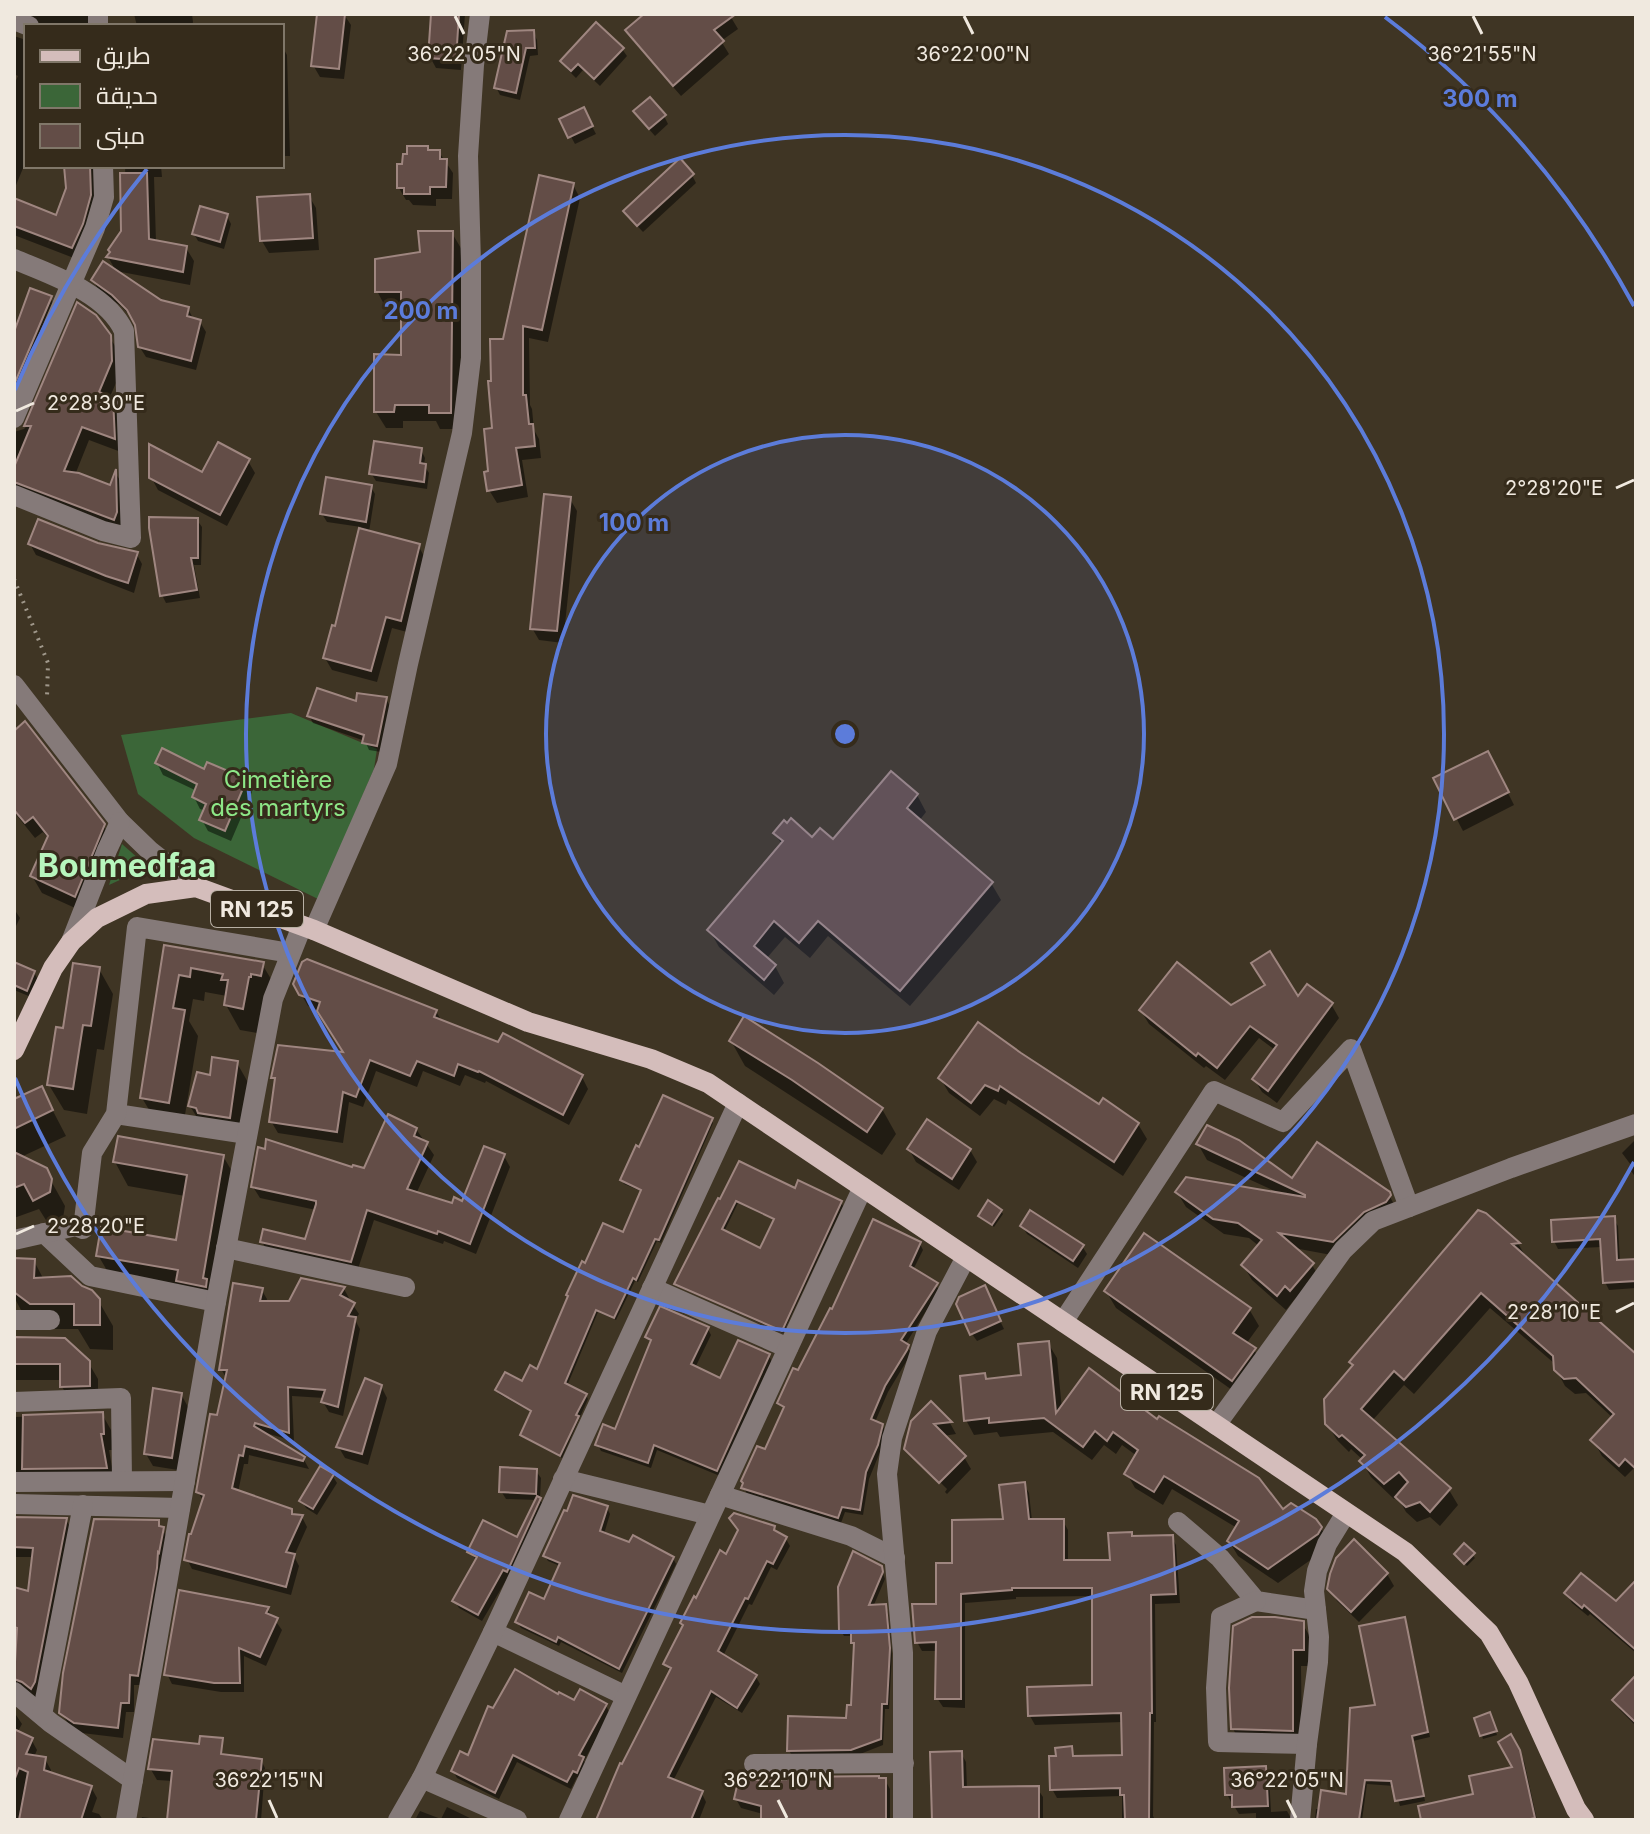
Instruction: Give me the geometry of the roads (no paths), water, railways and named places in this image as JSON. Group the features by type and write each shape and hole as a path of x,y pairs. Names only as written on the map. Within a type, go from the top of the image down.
{"main road":[{"name":"RN 125","path":"14,1050 53,968 71,942 97,918 146,894 196,887 308,928 528,1022 651,1059 708,1083 1405,1552 1489,1633 1518,1682 1576,1809 1584,1820"}],"street":[{"path":"126,1820 216,1302 273,999 290,953 308,928 387,764 462,433 471,358 468,156 480,14"},
{"path":"14,418 95,228 104,197 103,168"},
{"path":"14,259 72,283 101,303 119,320 124,331 131,538 103,531 14,495"},
{"path":"14,685 120,822 150,851 196,887"},
{"path":"71,942 120,822"},
{"path":"14,1240 76,1226 83,1229 92,1153 116,1114 137,927 130,902"},
{"path":"137,927 290,953"},
{"path":"1063,1322 1214,1091 1283,1122 1351,1049 1409,1207"},
{"path":"398,1820 422,1778 493,1632 738,1103"},
{"path":"116,1114 247,1134"},
{"path":"1216,1425 1343,1250 1373,1221 1636,1124"},
{"path":"569,1820 863,1187"},
{"path":"44,1233 90,1276 216,1302"},
{"path":"226,1248 405,1287"},
{"path":"903,1820 903,1653 887,1474 892,1438 927,1331 966,1257"},
{"path":"652,1288 788,1348"},
{"path":"14,1320 50,1320"},
{"path":"14,1402 121,1398 122,1481"},
{"path":"563,1479 710,1515"},
{"path":"14,1482 185,1481"},
{"path":"720,1495 851,1536 895,1558"},
{"path":"14,1504 180,1508"},
{"path":"42,1715 83,1505"},
{"path":"1300,1820 1318,1662 1319,1637 1314,1591 1317,1571 1327,1544 1346,1513"},
{"path":"1178,1522 1220,1558 1256,1601"},
{"path":"1307,1744 1218,1742 1216,1688 1221,1617 1256,1601 1316,1610"},
{"path":"493,1632 626,1696"},
{"path":"14,1692 133,1780"},
{"path":"754,1764 904,1763"},
{"path":"422,1778 517,1820"}],"district":[{"name":"Boumedfaa","path":"127,865"}],"park label":[{"name":"Cimetière des martyrs","path":"278,793"}]}
